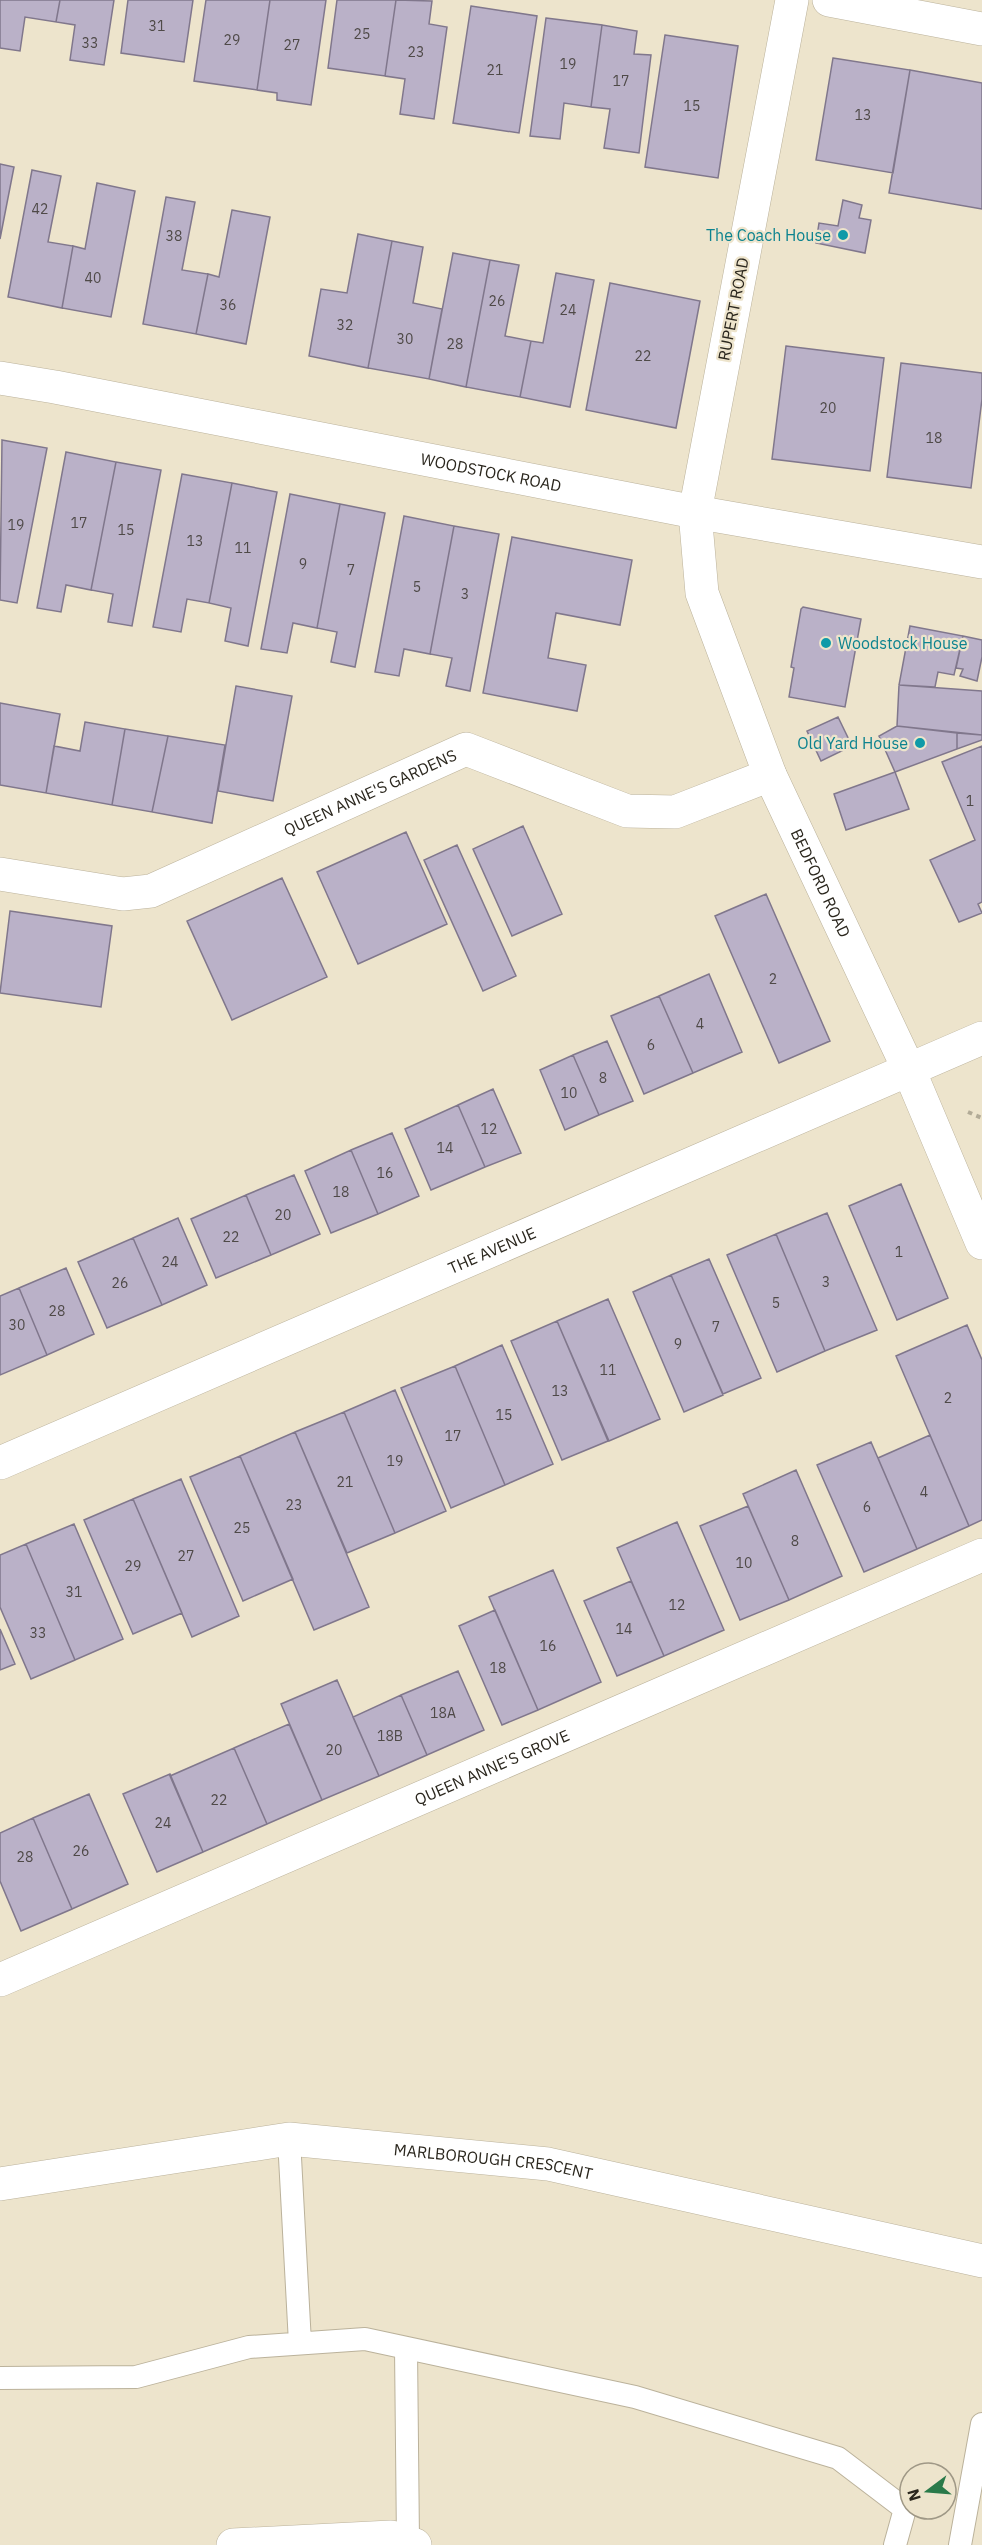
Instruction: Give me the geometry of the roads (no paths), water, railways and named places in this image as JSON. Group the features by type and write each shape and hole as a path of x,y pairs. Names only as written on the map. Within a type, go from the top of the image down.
{"street":[{"name":"RUPERT ROAD","path":"695,512 792,0"},
{"path":"829,0 982,29"},
{"name":"WOODSTOCK ROAD","path":"0,378 78,391 695,512 982,562"},
{"name":"BEDFORD ROAD","path":"695,512 702,593 770,775 909,1070 982,1243"},
{"name":"QUEEN ANNE'S GARDENS","path":"0,874 123,894 151,891 466,749 627,812 675,812 770,775"},
{"name":"THE AVENUE","path":"0,1463 982,1038"},
{"name":"QUEEN ANNE'S GROVE","path":"0,1980 982,1556"},
{"name":"MARLBOROUGH CRESCENT","path":"0,2184 289,2139 548,2163 982,2261"},
{"path":"233,2545 391,2537 411,2544"}],"lane":[{"path":"289,2139 300,2343"},
{"path":"0,2378 136,2377 249,2347 366,2339 635,2397 838,2458 905,2509 895,2545"},
{"path":"406,2348 411,2544"},
{"path":"960,2545 982,2424"}],"place":[{"name":"The Coach House","path":"843,235"},
{"name":"Woodstock House","path":"826,643"},
{"name":"Old Yard House","path":"920,743"}]}
